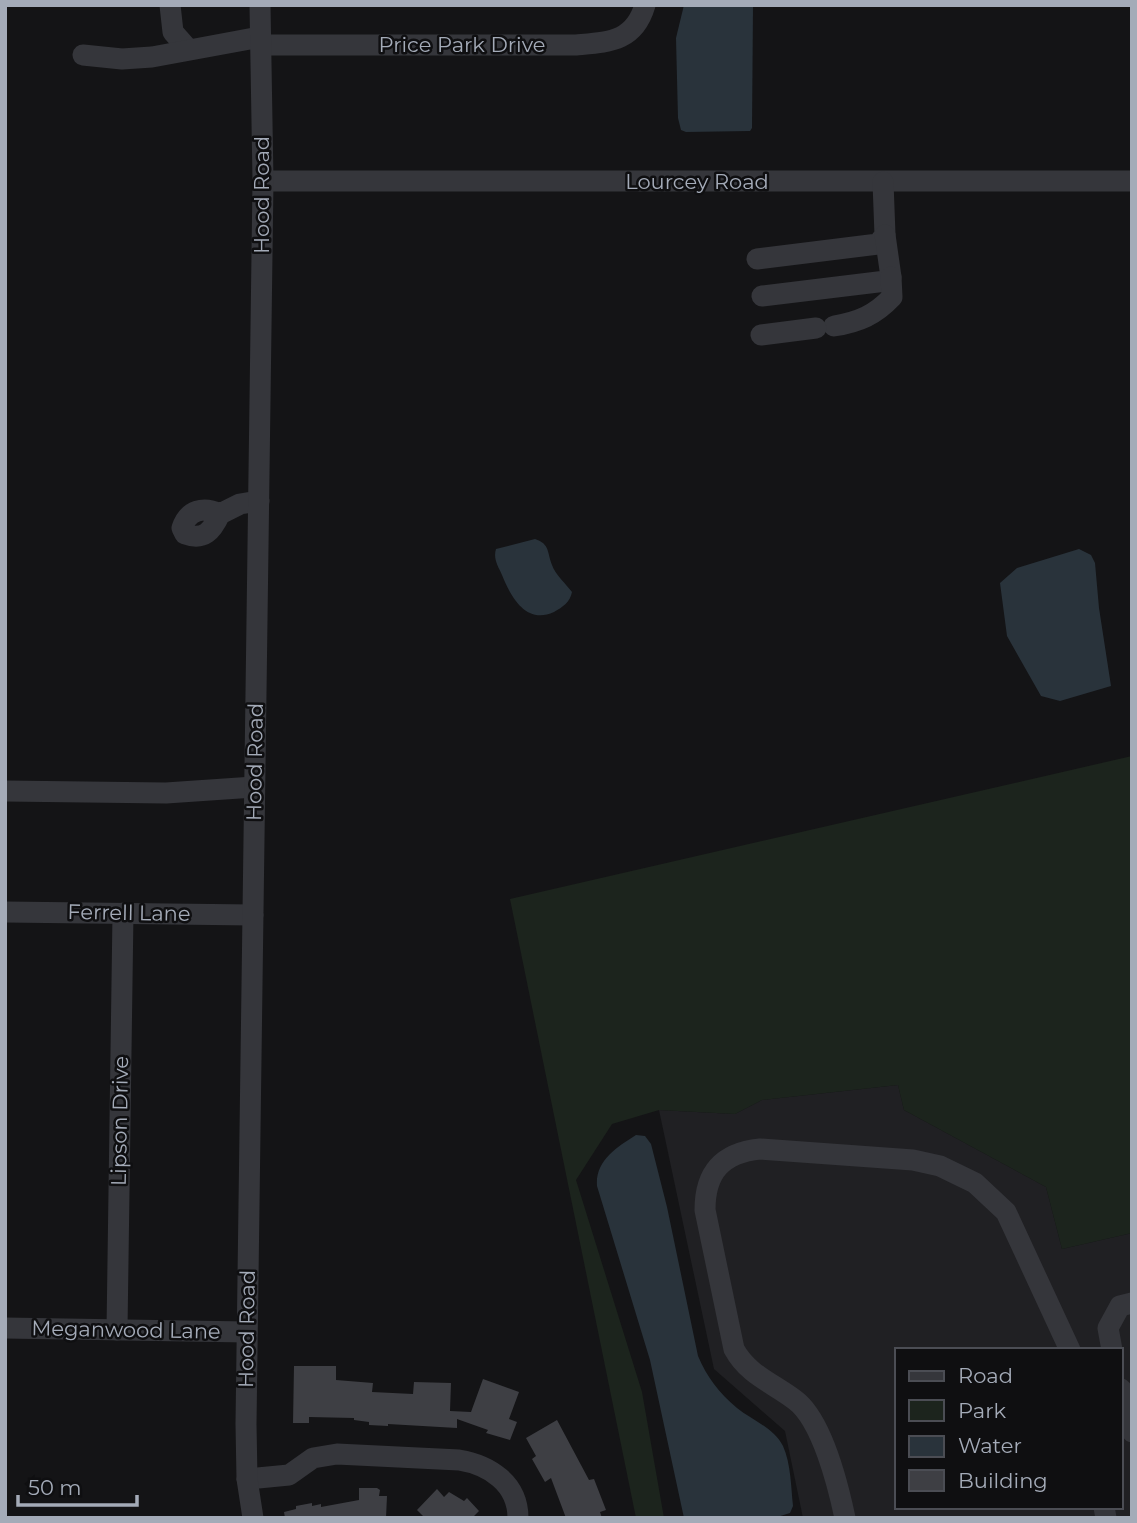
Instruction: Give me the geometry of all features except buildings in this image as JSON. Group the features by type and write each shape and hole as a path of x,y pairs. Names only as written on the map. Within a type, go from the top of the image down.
{"street":[{"path":"170,5 173,32 188,49"},
{"name":"Hood Road","path":"253,1518 247,1479 247,1332 263,181 260,5"},
{"name":"Price Park Drive","path":"83,55 122,59 152,57 188,49 260,41 563,45 610,42 628,34 642,17 645,5"},
{"name":"Lourcey Road","path":"263,181 1132,181"},
{"path":"761,335 855,323 877,313 892,297 885,235 883,182"},
{"path":"757,259 878,244 885,235"},
{"path":"761,296 886,281 891,277"},
{"path":"220,514 240,504 259,501"},
{"path":"5,791 166,793 254,787"},
{"name":"Ferrell Lane","path":"5,912 253,915"},
{"name":"Lipson Drive","path":"117,1330 122,913"},
{"path":"845,1518 817,1427 808,1412 751,1371 734,1349 705,1210 705,1194 709,1180 727,1158 743,1151 760,1149 912,1160 957,1172 990,1194 1006,1212 1069,1348"},
{"path":"1112,1348 1108,1328 1120,1306 1132,1303"},
{"name":"Meganwood Lane","path":"5,1328 247,1332"},
{"path":"1123,1394 1132,1432"},
{"path":"247,1479 289,1475 313,1458 337,1454 459,1460 477,1463 495,1473 511,1489 518,1518"}],"shaded area":[{"path":"898,1085 904,1110 1046,1187 1062,1249 1132,1233 1132,1518 803,1518 785,1431 714,1369 659,1110 735,1114 762,1100"}],"green space":[{"path":"1132,756 1132,1233 1062,1249 1046,1187 904,1110 898,1085 762,1100 735,1114 659,1110 612,1124 576,1180 642,1392 664,1518 636,1518 510,899"}],"water":[{"path":"684,5 753,5 750,131 681,130 678,118 676,38"},
{"path":"535,539 546,546 553,568 572,592 570,599 563,606 544,615 528,612 515,600 495,556 496,549"},
{"path":"1079,549 1091,555 1095,563 1111,686 1060,701 1041,696 1007,636 1000,583 1017,568"},
{"path":"636,1135 645,1136 651,1144 698,1356 710,1378 725,1396 737,1408 768,1429 783,1446 791,1483 793,1506 790,1513 774,1518 684,1518 650,1360 597,1186 597,1177 603,1162"}]}
